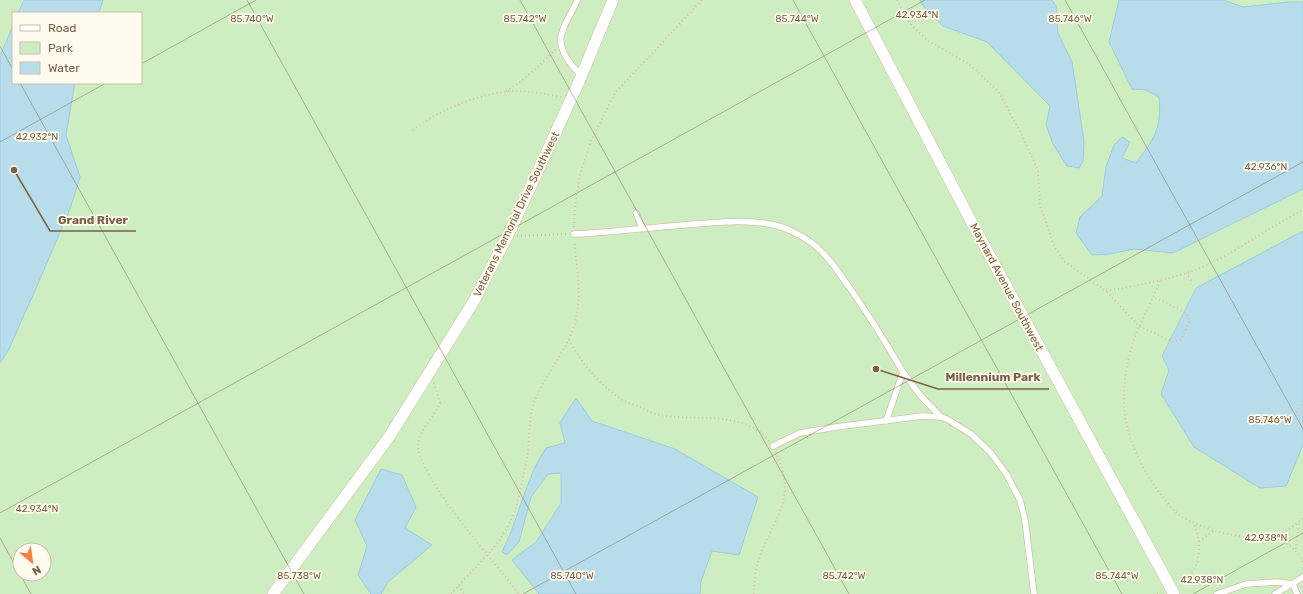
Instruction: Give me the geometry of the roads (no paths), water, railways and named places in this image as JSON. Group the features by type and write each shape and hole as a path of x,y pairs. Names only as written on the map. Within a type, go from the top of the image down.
{"street":[{"name":"Veterans Memorial Drive Southwest","path":"273,594 388,438 474,302 508,234 582,75 613,0"},
{"name":"Maynard Avenue Southwest","path":"855,0 972,224 1172,591"}],"lane":[{"path":"577,1 561,37 564,52 572,67 582,75"},
{"path":"636,213 642,227"},
{"path":"574,234 607,232 642,227 746,221 774,225 804,238 822,252 832,262 867,312 913,387 941,417 971,434 991,453 1007,475 1020,500 1025,520 1034,594"},
{"path":"886,421 903,372"},
{"path":"772,446 800,433 922,416 941,417"},
{"path":"1275,594 1303,577"},
{"path":"1217,594 1246,584 1277,582 1293,584"},
{"path":"1293,584 1297,594"}],"water":[{"path":"24,0 103,0 99,12 18,12"},
{"path":"920,0 1052,0 1056,6 1058,33 1072,62 1084,141 1083,161 1079,168 1067,166 1053,144 1046,125 1050,106 987,42 943,26 927,11"},
{"path":"1119,0 1223,0 1243,7 1288,2 1303,2 1303,189 1173,253 1134,249 1110,254 1092,255 1076,233 1080,217 1102,196 1106,167 1114,145 1122,137 1130,142 1122,158 1136,163 1152,140 1158,126 1159,118 1159,97 1146,90 1132,89 1109,42"},
{"path":"12,27 12,84 75,84 66,135 80,177 70,209 37,286 8,351 0,363 0,56"},
{"path":"1303,231 1303,445 1286,486 1260,488 1194,447 1161,394 1169,370 1162,356 1196,288"},
{"path":"576,398 592,421 675,449 758,497 739,555 712,551 701,581 700,594 539,594 512,560 536,542 561,503 561,473 548,474 531,497 519,542 507,555 502,552 527,486 539,460 546,448 565,443 560,423"},
{"path":"381,469 402,475 416,507 405,528 432,545 388,582 381,594 371,594 358,575 367,546 355,520"}],"place":[{"name":"Grand River","path":"14,170"},
{"name":"Millennium Park","path":"876,369"}]}
